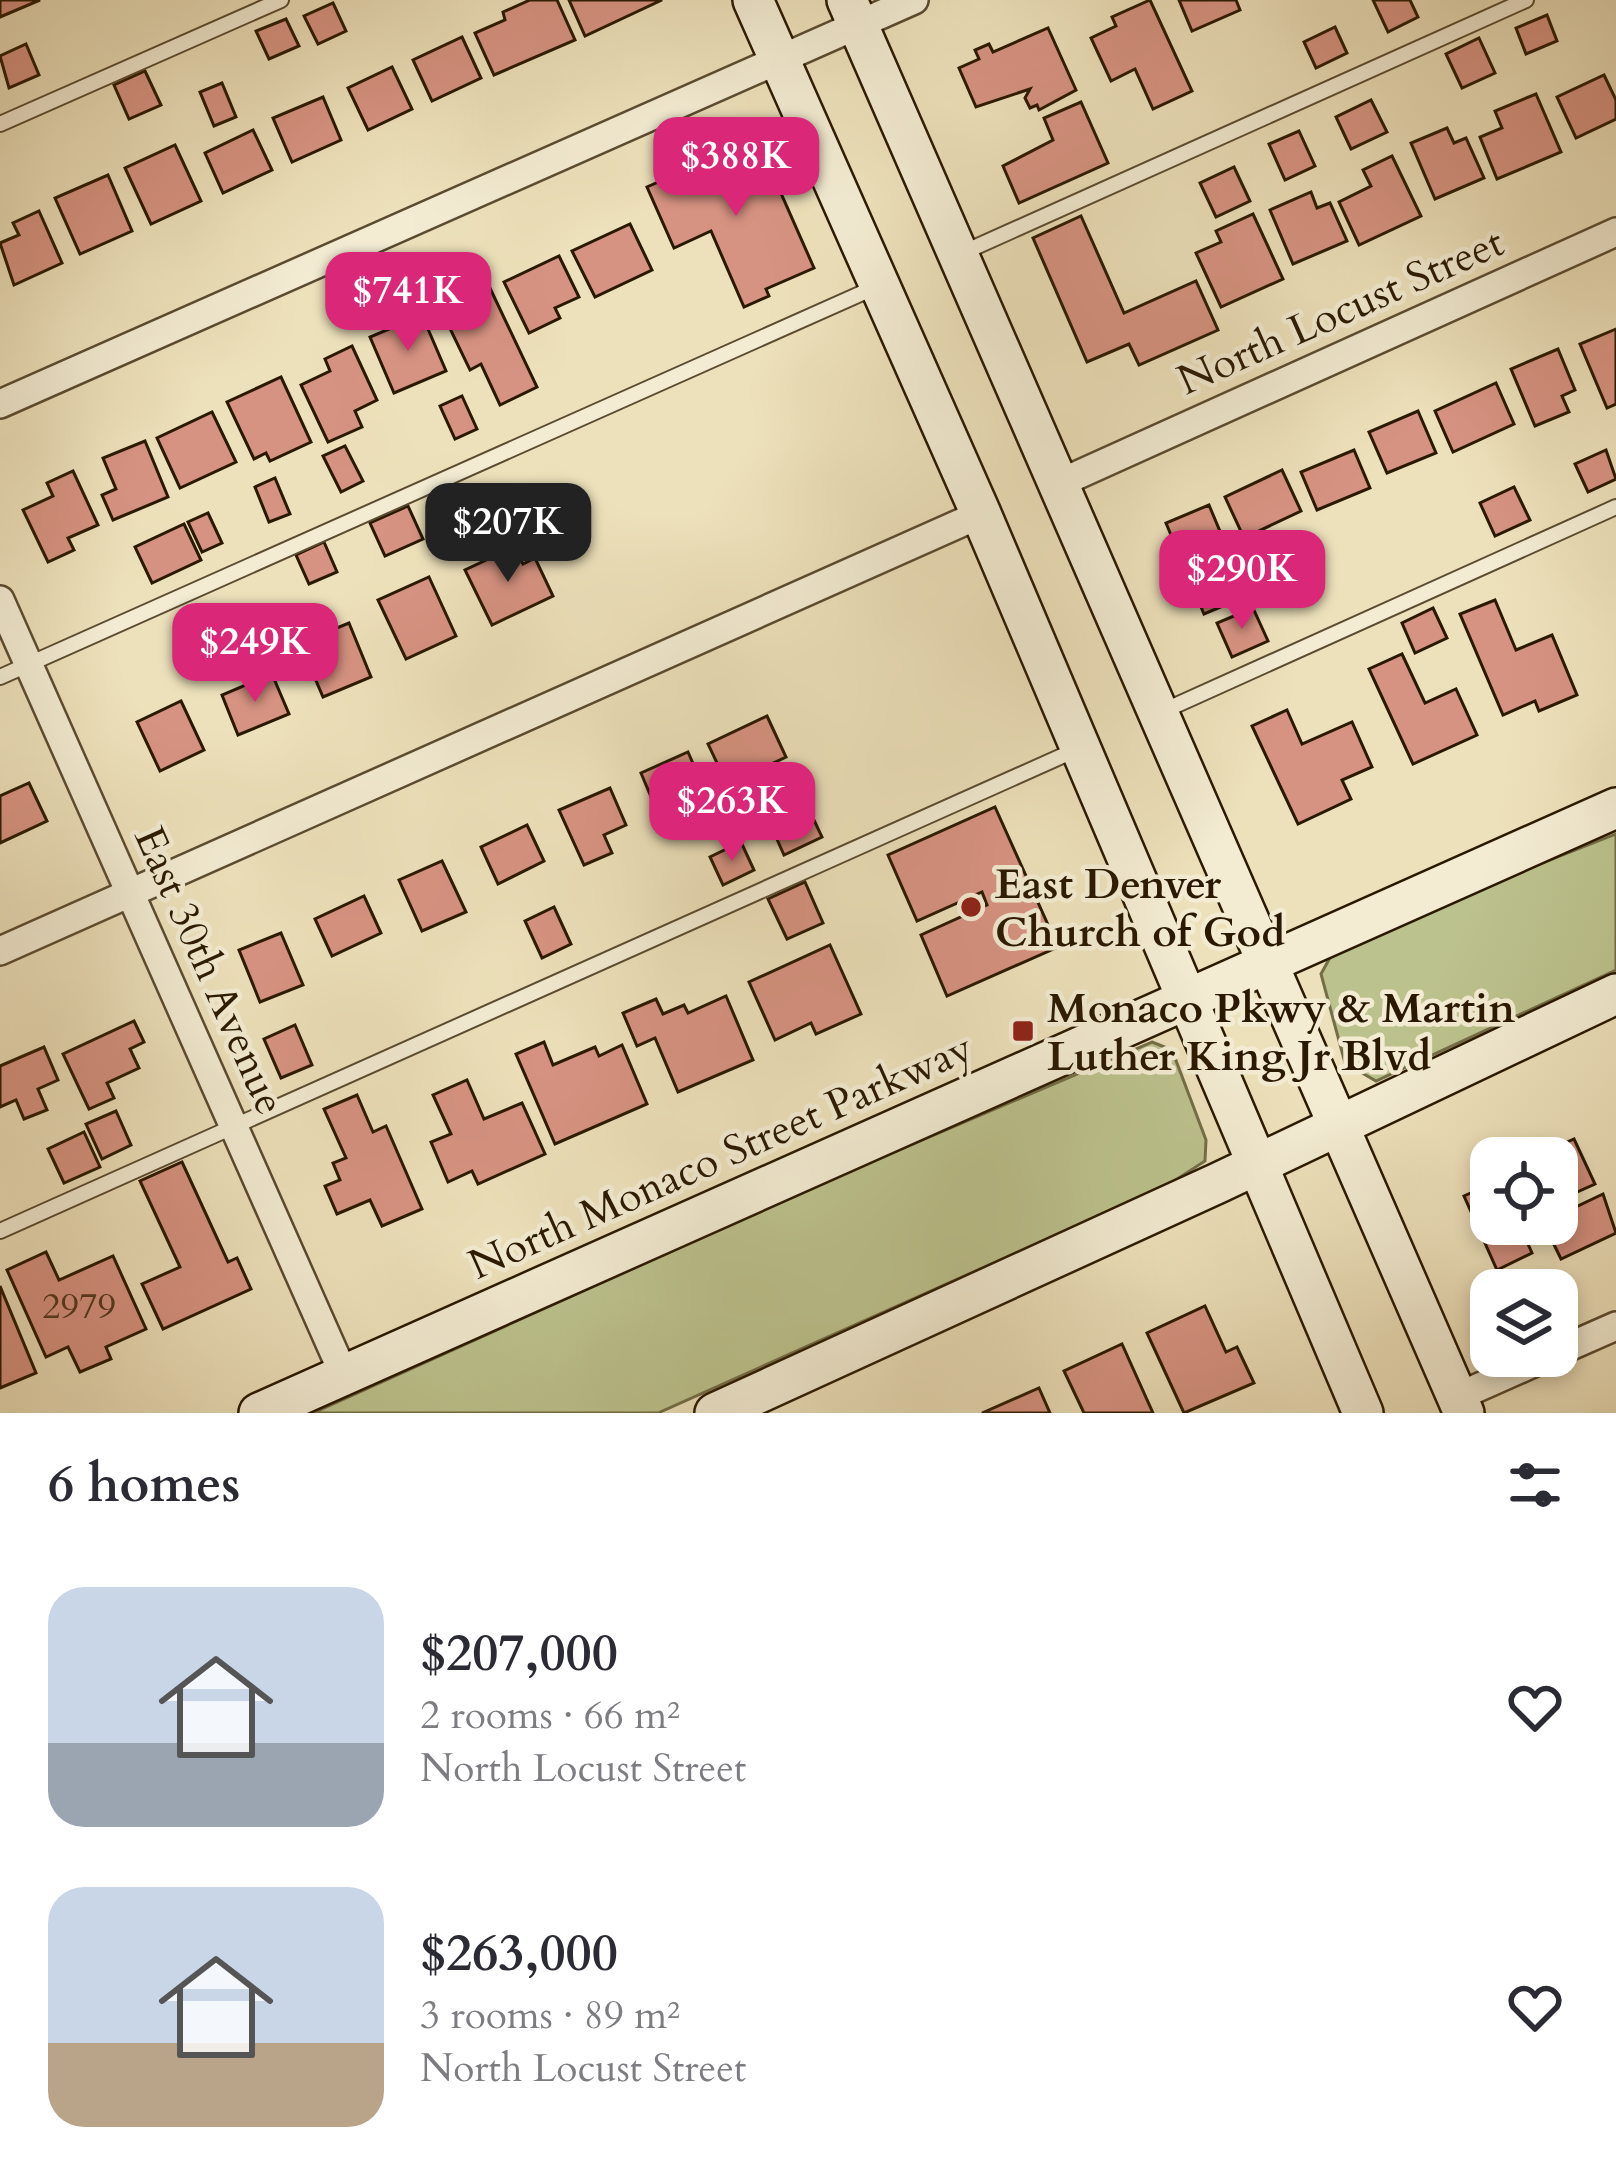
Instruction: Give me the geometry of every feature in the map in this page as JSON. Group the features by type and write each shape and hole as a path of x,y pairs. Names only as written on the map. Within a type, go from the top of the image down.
{"main road":[{"path":"753,0 982,514 1363,1413"},
{"path":"853,12 1460,1405"},
{"name":"North Monaco Street Parkway","path":"259,1413 1267,959 1616,808"},
{"path":"715,1413 1255,1166 1616,994"}],"street":[{"path":"0,404 780,60 853,12 914,0"},
{"name":"North Locust Street","path":"1060,483 1616,232"},
{"path":"0,951 982,514"},
{"name":"East 30th Avenue","path":"0,600 344,1375"},
{"path":"1578,1343 1616,1326"},
{"path":"1460,1405 1501,1377"}],"lane":[{"path":"0,124 281,0"},
{"path":"960,254 1526,0"},
{"path":"0,677 879,286"},
{"path":"1161,712 1616,507"},
{"path":"0,1231 1081,747"}],"green space":[{"path":"1616,834 1616,970 1376,1081 1345,1063 1321,974 1338,943"},
{"path":"1152,1042 1172,1050 1206,1140 1205,1161 1168,1185 658,1413 313,1413 838,1176"}],"building":[{"path":"0,0 40,0 0,17"},
{"path":"530,0 557,0 575,40 494,75 475,33 505,20 503,12"},
{"path":"569,0 662,0 585,36"},
{"path":"1150,0 1192,91 1153,109 1135,69 1111,81 1091,38 1116,26 1112,17"},
{"path":"1179,0 1236,0 1240,10 1192,31"},
{"path":"1373,0 1410,0 1418,17 1388,32"},
{"path":"333,3 346,31 318,44 304,16"},
{"path":"1547,15 1557,41 1526,54 1516,28"},
{"path":"286,19 299,46 269,59 256,31"},
{"path":"1335,27 1347,53 1316,68 1304,42"},
{"path":"1048,28 1076,90 1039,110 1037,105 1030,108 1025,98 1030,89 976,107 959,68 979,59 975,50 989,44 993,52"},
{"path":"462,37 481,78 432,101 413,60"},
{"path":"1479,38 1495,73 1462,88 1446,54"},
{"path":"26,44 39,75 9,88 0,56"},
{"path":"392,67 412,109 368,130 348,88"},
{"path":"145,71 161,105 129,119 114,85"},
{"path":"1604,75 1616,100 1616,119 1576,138 1557,97"},
{"path":"222,83 236,117 214,126 200,92"},
{"path":"1536,94 1561,152 1497,179 1480,137 1502,128 1495,111"},
{"path":"323,97 341,140 292,162 273,118"},
{"path":"1371,100 1387,132 1351,149 1336,117"},
{"path":"1081,102 1108,163 1019,203 1003,166 1053,140 1044,118"},
{"path":"1447,128 1454,143 1466,138 1484,178 1435,199 1411,143"},
{"path":"253,130 272,170 223,193 205,153"},
{"path":"1299,131 1315,166 1285,180 1269,144"},
{"path":"757,139 814,268 766,289 769,296 744,307 711,231 674,248 647,187"},
{"path":"175,145 201,201 151,224 125,168"},
{"path":"1392,156 1421,216 1359,245 1339,202 1371,186 1363,170"},
{"path":"1234,167 1250,201 1216,217 1200,183"},
{"path":"108,175 132,231 80,254 55,198"},
{"path":"1311,192 1317,208 1330,203 1347,241 1293,264 1270,210"},
{"path":"39,211 62,263 14,285 0,243 19,235 13,223"},
{"path":"1253,214 1283,279 1221,307 1196,253 1221,242 1216,231"},
{"path":"1081,216 1124,313 1196,281 1218,330 1139,365 1129,344 1087,362 1033,238"},
{"path":"630,224 652,270 595,297 572,251"},
{"path":"559,256 579,297 555,308 560,318 529,333 504,282"},
{"path":"489,286 537,387 500,405 481,364 470,370 441,310"},
{"path":"422,315 446,371 394,393 370,337"},
{"path":"1616,329 1616,404 1607,408 1580,344"},
{"path":"352,346 377,400 355,411 362,427 328,442 301,385 330,371 325,359"},
{"path":"1558,349 1575,390 1562,396 1569,412 1535,426 1511,369"},
{"path":"281,377 311,442 270,461 266,453 254,459 227,402"},
{"path":"1496,383 1514,424 1453,452 1435,411"},
{"path":"462,396 477,429 455,439 440,406"},
{"path":"1418,411 1436,453 1387,473 1369,432"},
{"path":"212,412 236,462 180,488 157,438"},
{"path":"145,441 168,497 113,520 102,495 116,489 103,458"},
{"path":"345,446 363,481 341,492 323,456"},
{"path":"1354,450 1370,488 1317,510 1301,472"},
{"path":"1606,450 1616,479 1588,492 1575,464"},
{"path":"1282,470 1301,511 1244,538 1225,497"},
{"path":"73,471 98,525 68,538 74,550 48,562 23,510 53,496 47,483"},
{"path":"275,478 290,514 269,522 255,487"},
{"path":"1514,487 1530,520 1495,536 1480,503"},
{"path":"1209,505 1247,596 1204,614 1166,523"},
{"path":"408,506 423,539 385,556 370,523"},
{"path":"208,513 222,543 202,552 188,522"},
{"path":"184,524 201,560 152,583 135,547"},
{"path":"324,542 337,572 309,584 296,555"},
{"path":"514,547 523,564 535,558 553,596 492,625 465,570"},
{"path":"429,577 456,636 406,659 378,600"},
{"path":"1495,600 1516,650 1552,635 1577,695 1539,711 1535,701 1503,715 1460,614"},
{"path":"1253,608 1268,641 1232,657 1217,623"},
{"path":"1433,608 1447,638 1415,653 1402,623"},
{"path":"349,623 371,677 323,697 300,643"},
{"path":"1402,654 1425,703 1456,689 1477,735 1413,764 1369,669"},
{"path":"272,674 289,714 238,735 222,695"},
{"path":"181,701 204,750 160,771 137,722"},
{"path":"1287,710 1302,744 1352,722 1372,767 1342,780 1351,799 1298,824 1252,726"},
{"path":"767,716 786,757 767,766 774,779 746,792 740,779 727,784 708,744"},
{"path":"688,752 712,807 677,822 670,805 657,811 641,773"},
{"path":"29,783 47,821 0,843 0,796"},
{"path":"610,788 626,825 604,835 612,853 584,865 559,810"},
{"path":"805,801 822,837 784,855 768,819"},
{"path":"995,807 1058,947 947,996 921,935 987,905 982,892 917,921 888,855"},
{"path":"527,825 544,861 498,884 481,847"},
{"path":"741,842 754,870 723,885 710,857"},
{"path":"442,861 466,912 422,931 399,880"},
{"path":"805,882 823,923 787,939 768,899"},
{"path":"364,896 381,933 332,956 315,919"},
{"path":"554,907 571,944 542,958 525,921"},
{"path":"281,933 303,985 260,1002 239,950"},
{"path":"830,945 861,1014 816,1034 811,1023 775,1040 749,982"},
{"path":"726,996 753,1060 678,1092 655,1038 637,1046 623,1013 656,999 663,1014 684,1005 688,1013"},
{"path":"134,1021 144,1042 130,1049 139,1068 107,1083 114,1098 89,1109 63,1054"},
{"path":"295,1025 312,1065 281,1078 264,1039"},
{"path":"544,1042 553,1065 595,1047 599,1056 622,1045 647,1104 555,1144 516,1054"},
{"path":"44,1047 58,1080 38,1089 47,1110 24,1119 16,1100 0,1107 0,1066"},
{"path":"467,1080 484,1119 522,1103 545,1154 478,1184 472,1171 448,1182 431,1142 451,1134 433,1095"},
{"path":"357,1095 373,1132 386,1126 422,1209 382,1226 370,1200 337,1214 325,1186 340,1180 333,1163 346,1158 324,1109"},
{"path":"116,1111 131,1145 102,1159 86,1124"},
{"path":"84,1132 100,1167 64,1183 48,1149"},
{"path":"1578,1148 1595,1184 1578,1192"},
{"path":"182,1162 228,1262 237,1258 251,1289 163,1329 142,1284 180,1267 140,1181"},
{"path":"1603,1194 1616,1233 1561,1259 1554,1245 1578,1245 1578,1206"},
{"path":"1486,1245 1528,1245 1532,1253 1497,1269"},
{"path":"46,1252 59,1280 113,1256 146,1329 106,1347 111,1359 80,1372 68,1347 46,1357 7,1270"},
{"path":"0,1286 36,1373 0,1388"},
{"path":"1205,1306 1226,1352 1237,1347 1254,1383 1184,1413 1147,1333"},
{"path":"1122,1344 1153,1413 1084,1413 1064,1371"},
{"path":"1039,1388 1050,1413 982,1413"}],"place":[{"name":"East Denver Church of God","path":"971,907"},
{"name":"Monaco Pkwy & Martin Luther King Jr Blvd","path":"1023,1031"}]}
